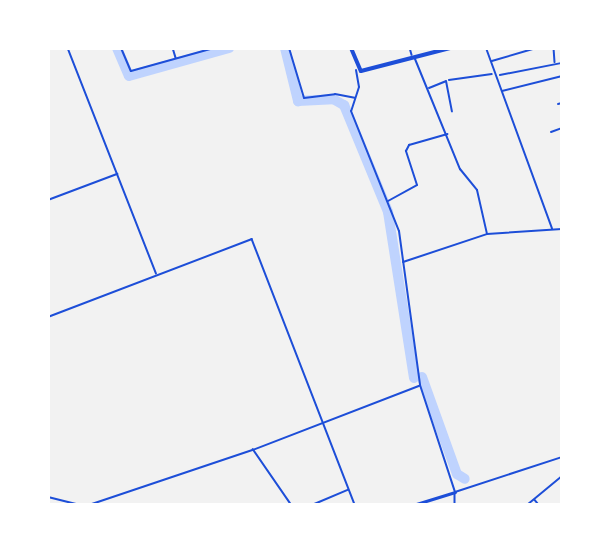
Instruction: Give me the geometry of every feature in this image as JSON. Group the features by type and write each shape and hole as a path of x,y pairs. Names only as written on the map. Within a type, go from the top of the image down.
{"main road":[{"path":"351,48 356,70 414,59 450,48"}],"street":[{"path":"121,48 131,71 214,48"},
{"path":"289,48 304,98 335,94 355,98"},
{"path":"486,48 552,228"},
{"path":"414,59 420,80 429,88 460,170 477,190 487,234"},
{"path":"356,70 355,98 351,111 388,201 403,261 420,385 455,492"},
{"path":"502,90 562,76"},
{"path":"429,88 446,81 452,111"},
{"path":"558,104 562,103"},
{"path":"551,132 562,128"},
{"path":"388,201 417,185 406,151 409,145 447,134"},
{"path":"403,261 487,234 562,229"},
{"path":"413,505 562,457"},
{"path":"48,497 80,505"}],"lane":[{"path":"68,48 156,274"},
{"path":"173,48 177,59"},
{"path":"410,48 414,59"},
{"path":"518,48 519,53"},
{"path":"491,61 533,49"},
{"path":"48,200 118,174"},
{"path":"48,317 252,239 355,505"},
{"path":"89,505 253,450 420,385"},
{"path":"253,450 291,505"},
{"path":"527,505 562,476"},
{"path":"312,505 349,490"},
{"path":"455,492 455,505"},
{"path":"534,499 539,505"}],"path":[{"path":"554,48 555,62"},
{"path":"446,81 496,74 515,76 555,62 562,63"}],"waterway":[{"path":"117,48 129,76 229,48"},
{"path":"285,48 298,101 333,99 344,105 388,212 414,378"},
{"path":"422,377 457,474 465,479"}]}
